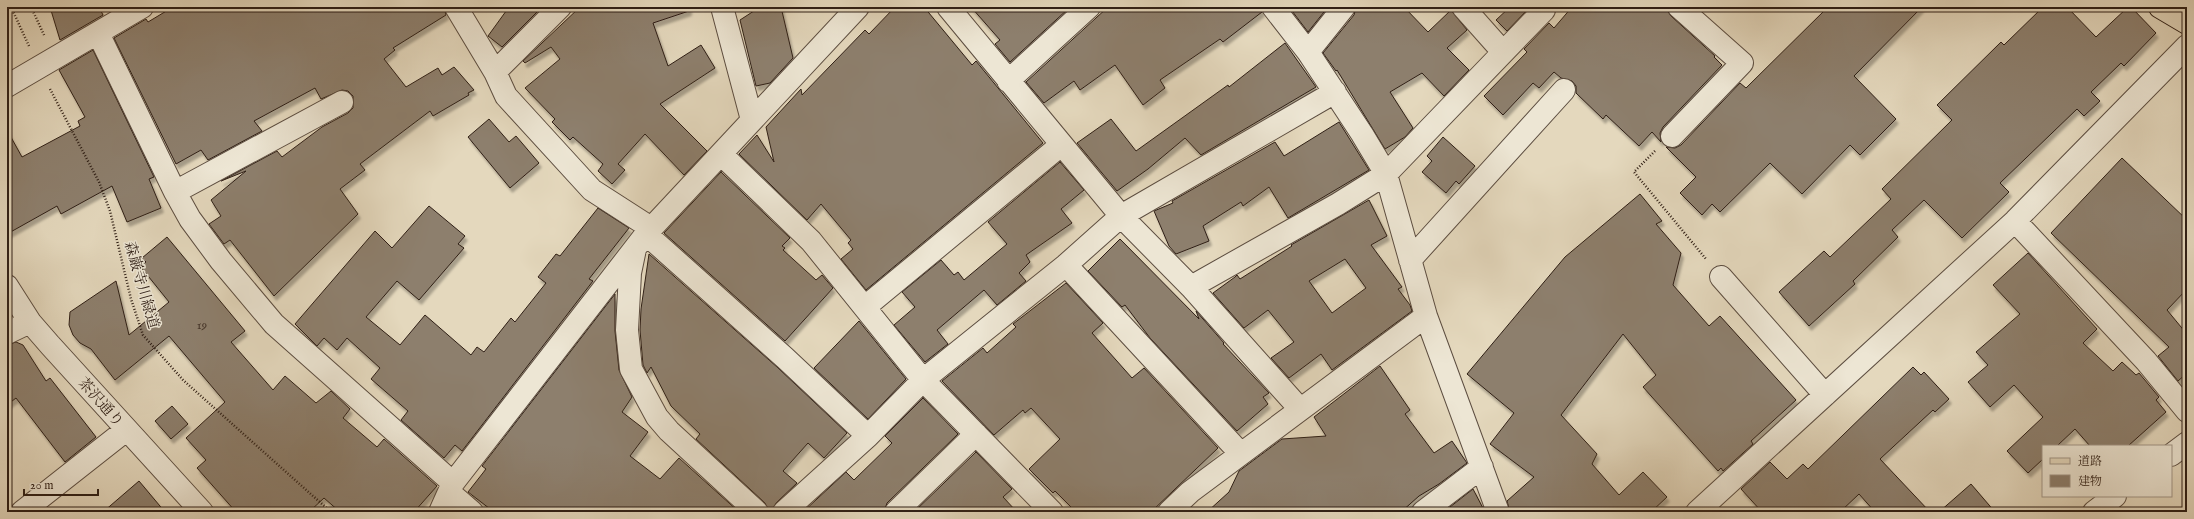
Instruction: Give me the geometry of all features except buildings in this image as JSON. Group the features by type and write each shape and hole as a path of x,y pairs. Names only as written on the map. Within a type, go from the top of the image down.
{"main road":[{"path":"2160,7 2187,23"}],"street":[{"path":"7,86 142,7"},
{"path":"456,7 494,72 506,96 592,190 641,219 644,236 630,273 628,301 627,330 631,369 657,417 669,431 757,512"},
{"path":"494,72 560,7"},
{"path":"722,7 752,120"},
{"path":"440,512 451,488 644,236 858,7"},
{"path":"948,7 1121,216 1191,287 1300,409"},
{"path":"1008,81 1089,7"},
{"path":"1273,7 1308,52 1335,92 1386,174 1426,316 1498,512"},
{"path":"1308,52 1344,7"},
{"path":"1462,7 1503,52"},
{"path":"1191,287 1338,204 1386,174 1544,10 1541,7"},
{"path":"1672,136 1742,63 1679,7"},
{"path":"98,33 175,192 190,219 221,261 274,324 451,488 472,512"},
{"path":"1697,512 2015,221 2187,46"},
{"path":"1410,260 1564,90"},
{"path":"784,512 868,436 923,380 1066,265 1121,216 1335,92"},
{"path":"175,192 342,102"},
{"path":"865,307 1061,145"},
{"path":"721,154 811,241 923,380 1052,512"},
{"path":"2015,221 2146,361 2187,411"},
{"path":"644,236 786,358 868,436"},
{"path":"1066,265 1241,454"},
{"path":"1721,277 1825,395"},
{"name":"茶沢通り","path":"7,286 30,322 126,430 202,512"},
{"path":"1169,512 1190,492 1426,316"},
{"path":"7,333 30,322"},
{"path":"22,512 126,430"},
{"path":"896,512 976,434"},
{"path":"2172,454 2187,443"},
{"path":"1423,512 1482,467"},
{"path":"2094,512 2114,497"}],"path":[{"name":"森巌寺川緑道","path":"11,7 39,68 99,182 110,211 131,299 143,334 183,380 331,512"},
{"path":"31,7 46,41"},
{"path":"1672,136 1634,172 1721,277"}]}
